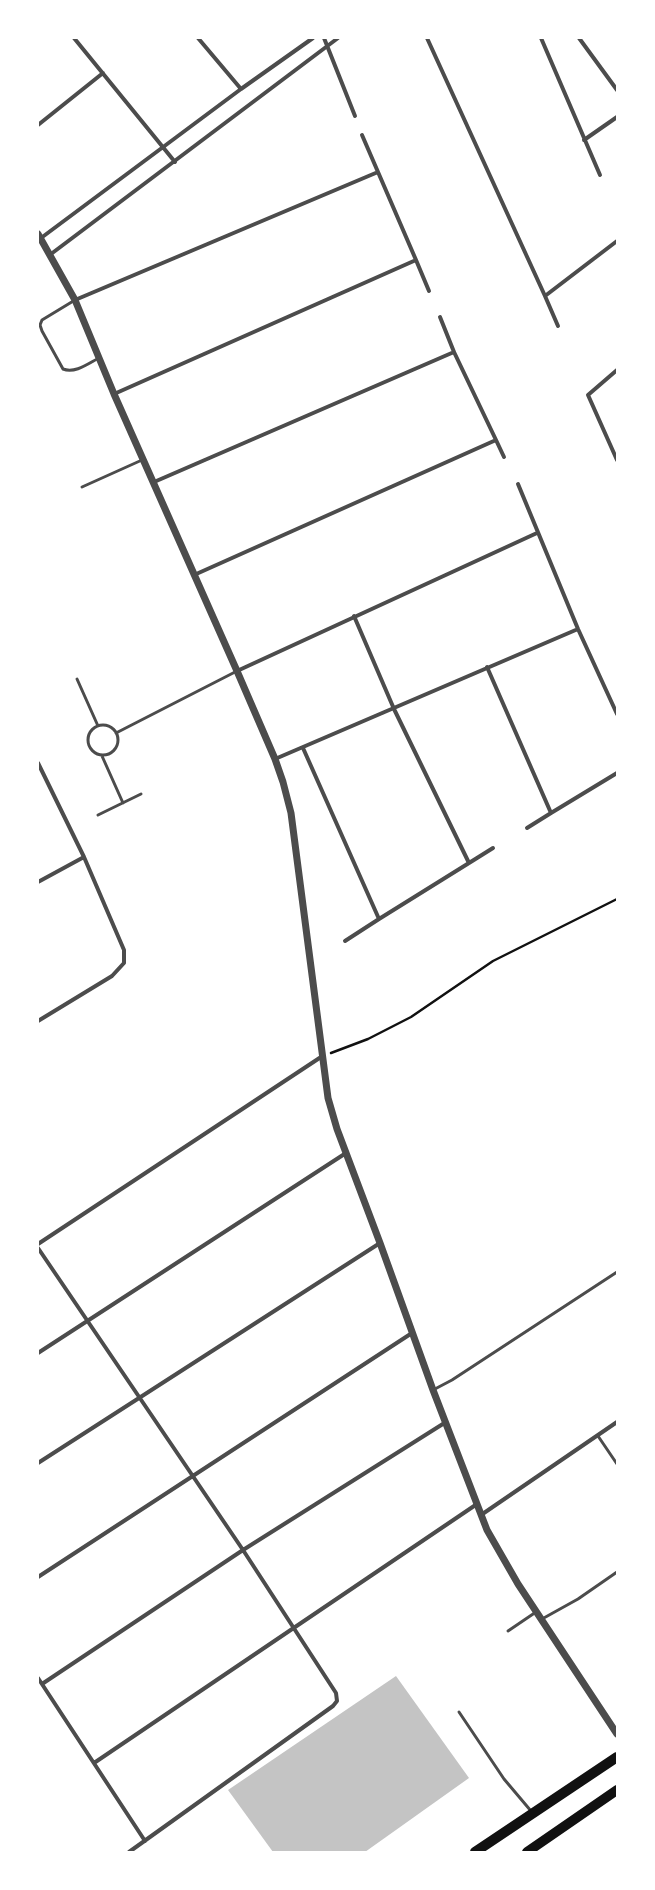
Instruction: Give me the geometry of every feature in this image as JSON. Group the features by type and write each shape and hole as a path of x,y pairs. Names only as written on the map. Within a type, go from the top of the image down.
{"main road":[{"path":"476,1852 532,1812 617,1757"},
{"path":"527,1852 617,1790"}],"street":[{"path":"74,38 175,162"},
{"path":"198,38 241,89"},
{"path":"313,38 40,236 75,300 114,394 237,671 283,782 291,813 321,1057 328,1098 346,1153 412,1333 481,1515 500,1554 536,1612 617,1734"},
{"path":"324,38 355,116"},
{"path":"51,254 338,38"},
{"path":"427,38 558,326"},
{"path":"541,38 600,175"},
{"path":"579,38 617,90"},
{"path":"38,125 103,73"},
{"path":"584,140 617,117"},
{"path":"362,135 429,291"},
{"path":"75,300 378,172"},
{"path":"545,296 617,241"},
{"path":"114,394 416,260"},
{"path":"440,317 454,352 504,457"},
{"path":"154,482 454,352"},
{"path":"617,370 588,395 617,460"},
{"path":"194,575 496,440"},
{"path":"518,484 578,629 617,714"},
{"path":"237,671 537,533"},
{"path":"354,616 394,709 469,863"},
{"path":"275,760 487,667 578,629"},
{"path":"487,667 551,813"},
{"path":"303,748 380,919"},
{"path":"38,763 84,857 124,950 124,963 112,976 38,1021"},
{"path":"528,828 617,773"},
{"path":"345,941 493,848"},
{"path":"38,882 84,857"},
{"path":"38,1244 321,1057"},
{"path":"38,1353 346,1153"},
{"path":"38,1463 380,1243"},
{"path":"38,1248 243,1550 336,1693 337,1701 333,1706 129,1852"},
{"path":"38,1577 192,1475 412,1333"},
{"path":"42,1684 243,1550 446,1422"},
{"path":"481,1515 617,1422"},
{"path":"94,1763 477,1504"},
{"path":"38,1678 146,1841"}],"lane":[{"path":"75,300 42,320 40,325 42,331 63,369 69,371 77,369 99,358"},
{"path":"82,488 144,459"},
{"path":"116,733 237,671"},
{"path":"77,678 98,726"},
{"path":"98,726 109,726 116,733 118,738 116,748 108,755 102,756 93,752 88,743 90,732 98,726"},
{"path":"102,756 123,803"},
{"path":"98,815 141,794"},
{"path":"433,1390 452,1380 617,1272"},
{"path":"598,1436 617,1464"},
{"path":"542,1619 578,1599 617,1572"},
{"path":"508,1631 536,1612"},
{"path":"459,1712 504,1779 532,1812"}],"path":[{"path":"321,1057 368,1039 411,1017 492,961 617,899"}],"building":[{"path":"396,1676 469,1778 365,1852 273,1852 228,1790"}]}
